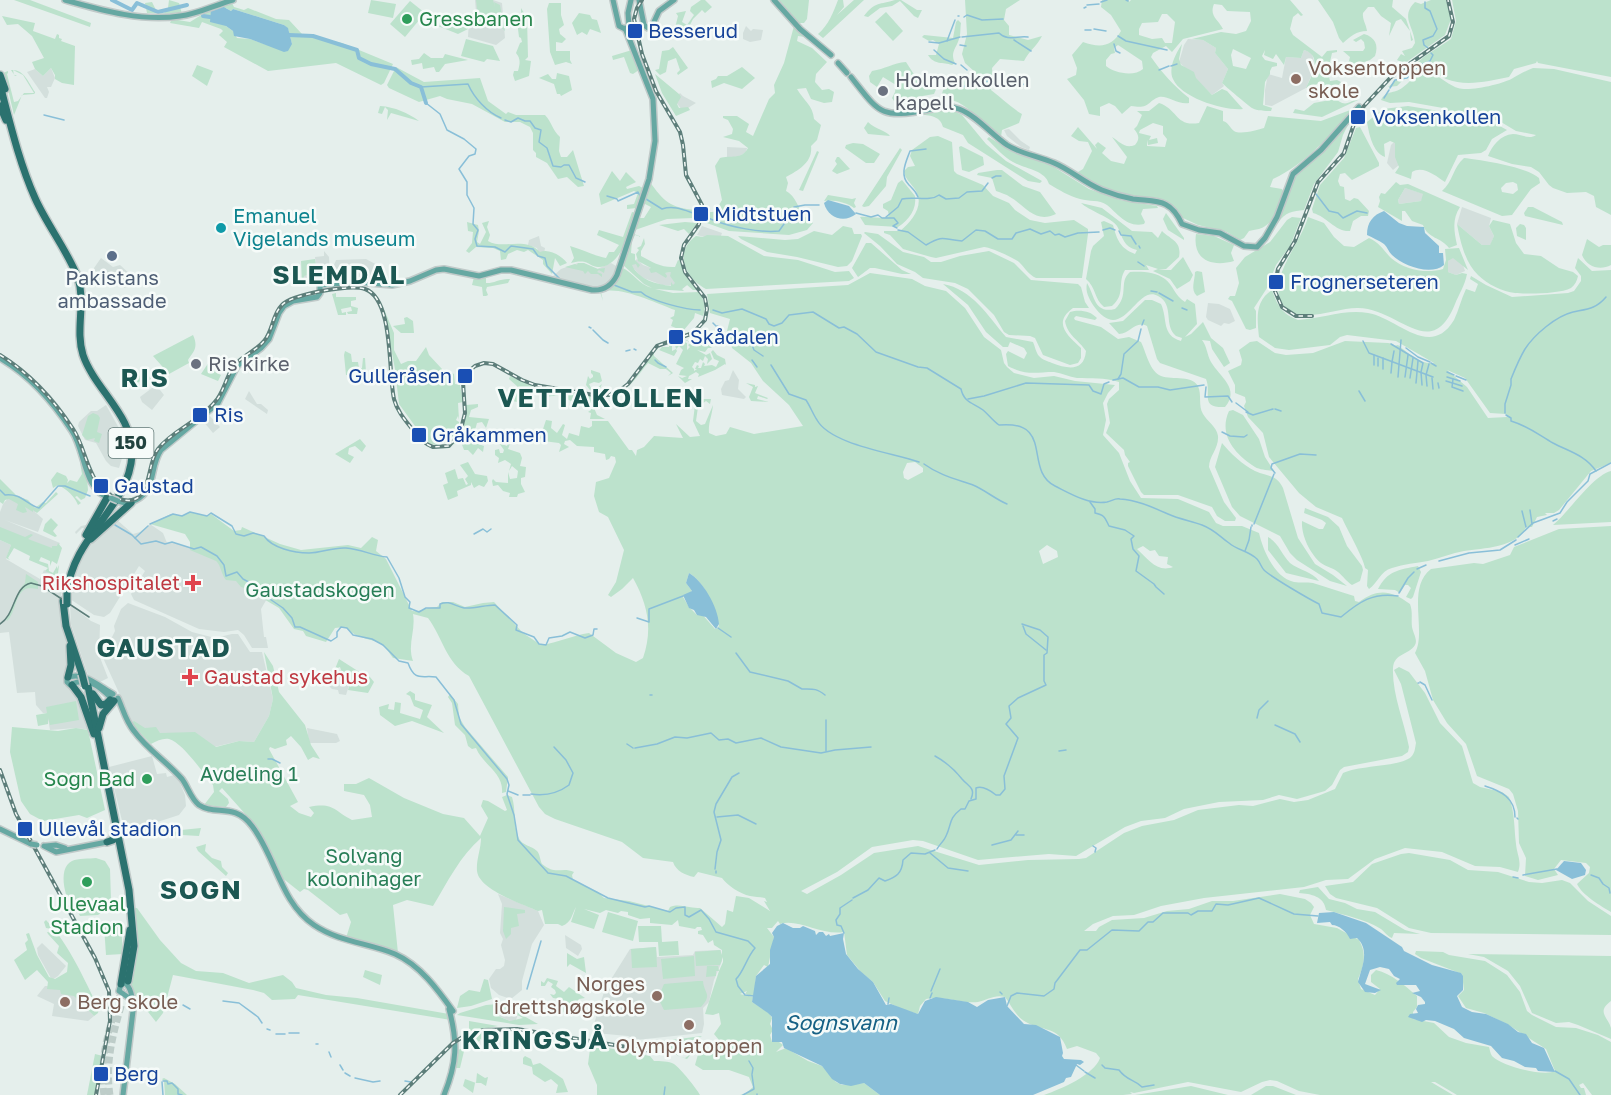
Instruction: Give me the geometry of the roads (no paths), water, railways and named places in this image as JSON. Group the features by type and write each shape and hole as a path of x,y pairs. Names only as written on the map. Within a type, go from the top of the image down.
{"highway":[{"path":"0,75 6,89 13,136"},
{"name":"150","path":"0,85 13,136 35,199 78,279 81,297 80,338 83,355 125,423 132,444 131,464 124,487 81,548 65,592"},
{"name":"150","path":"0,94 29,190 76,281 79,300 78,342 81,355 121,421 129,444 129,464 122,486 85,536 70,562 65,592 67,629 88,686 98,746 129,890 132,959 126,986"},
{"path":"0,106 13,136"},
{"path":"85,536 107,498"},
{"path":"69,577 86,545 125,503"},
{"name":"150","path":"65,603 84,674"},
{"path":"67,629 72,680 81,695 98,746"},
{"path":"88,686 100,705 114,699"},
{"path":"98,746 100,722 114,699"},
{"path":"107,842 114,838 115,828"},
{"path":"107,842 115,844 120,851"}],"main road":[{"path":"65,0 128,15 165,17 191,14 233,0"},
{"path":"613,0 618,25 626,29"},
{"path":"0,357 35,386 69,427 76,438 95,485 107,498 125,503 144,495 150,486 159,452 218,403 237,366 269,339 282,308 292,301 316,298 320,295 320,283 360,282 388,286 443,269 479,276 506,270 587,290 599,290 608,286 615,279 651,172 656,133 653,99 626,29 631,0"},
{"path":"639,0 644,25 648,28 652,26 659,11 674,0"},
{"path":"774,0 800,29 831,55"},
{"path":"838,63 873,105 882,111 897,113 942,107 957,109 966,113 1013,149 1058,165 1091,186 1126,198 1165,203 1175,212 1182,224 1220,233 1244,246 1257,246 1265,238 1277,217 1293,174 1324,148 1359,106"},
{"path":"72,680 92,681 114,699 133,730 180,777 196,803 207,808 232,811 249,822 289,896 309,921 337,937 403,958 438,990 448,1004 452,1015 455,1037 456,1057 444,1095"},
{"path":"0,829 34,844 56,849 107,842"},
{"path":"123,1095 133,1018 132,1000 126,986"}],"water":[{"path":"222,6 231,11 233,9 284,25 288,28 292,44 288,51 284,52 250,39 234,36 233,31 226,26 210,22 211,9"},
{"path":"828,200 849,206 856,214 842,219 833,216 824,203"},
{"path":"1384,211 1399,223 1424,227 1425,233 1439,246 1439,253 1443,253 1444,265 1432,270 1410,266 1392,255 1384,244 1367,235 1371,220"},
{"path":"689,573 704,588 713,603 719,624 716,629 706,617 697,615 689,608 683,595 692,591 686,583"},
{"path":"1564,861 1581,863 1586,870 1585,875 1572,879 1556,870"},
{"path":"1334,912 1366,923 1402,947 1404,951 1432,965 1461,973 1463,990 1457,996 1462,1007 1472,1012 1486,1014 1526,1034 1532,1043 1544,1048 1555,1072 1538,1071 1536,1068 1525,1067 1502,1058 1491,1046 1464,1038 1454,1029 1435,1021 1422,1022 1408,1017 1410,1014 1418,1013 1416,1009 1418,1005 1425,1004 1425,1002 1421,997 1412,993 1420,991 1416,985 1397,985 1400,979 1394,976 1389,969 1380,967 1370,970 1365,984 1381,990 1375,993 1365,992 1358,982 1364,959 1361,943 1357,938 1350,939 1342,929 1330,922 1317,923 1319,913"},
{"name":"Sognsvann","path":"783,923 793,928 803,926 815,931 816,935 819,932 823,932 826,936 844,933 846,954 873,982 886,1005 891,1004 918,1014 925,1001 936,997 968,1002 977,1007 988,1000 1005,997 1007,1006 1024,1024 1036,1025 1060,1037 1064,1059 1084,1062 1077,1064 1071,1077 1066,1078 1064,1082 1033,1095 880,1095 864,1083 851,1086 840,1084 832,1079 822,1066 784,1048 782,1042 772,1042 772,1017 752,1002 756,976 770,964 770,950 774,937 772,933 777,926"}],"waterway":[{"path":"112,0 132,10 137,3 158,12 187,5"},
{"path":"1101,2 1107,0"},
{"path":"1425,2 1425,8 1430,11 1437,29 1433,36 1423,40 1424,45 1428,48"},
{"path":"1087,5 1099,4"},
{"path":"964,17 967,15 982,20 1003,19"},
{"path":"203,16 210,17"},
{"path":"947,41 955,20"},
{"path":"1094,29 1106,31"},
{"path":"1085,30 1091,30"},
{"path":"962,37 999,33 1009,38 1028,37"},
{"path":"289,35 313,36 357,50 359,58 371,64 395,69 411,83 421,87 426,103"},
{"path":"1118,36 1126,41 1167,50"},
{"path":"929,42 939,43 960,37"},
{"path":"1014,40 1031,51"},
{"path":"1114,44 1116,51 1120,53"},
{"path":"960,45 966,46"},
{"path":"934,50 944,59 956,64"},
{"path":"1390,88 1395,80 1407,78 1418,66 1430,61 1433,55 1431,53"},
{"path":"1171,66 1177,64"},
{"path":"961,65 967,70"},
{"path":"1159,70 1169,66"},
{"path":"945,85 963,87 974,82 993,81"},
{"path":"1016,83 1027,85"},
{"path":"421,87 468,84 482,104 501,118"},
{"path":"1384,98 1389,90"},
{"path":"426,103 440,114 447,130 476,149 475,154 469,156 459,169 467,182 467,195 474,208 473,224 478,230 475,239 477,246 495,247 505,252 511,246 533,249 538,256 545,258 547,266 560,279"},
{"path":"44,115 64,120"},
{"path":"505,120 511,122 518,118 530,121 535,128 541,130 539,142 547,148 553,166 569,165 576,178 585,182"},
{"path":"918,197 904,177 904,168 910,151 926,149"},
{"path":"992,178 1001,176"},
{"path":"886,217 898,207 902,199 931,198 939,195 946,199 959,198 967,192 982,191 988,183"},
{"path":"607,196 618,201 638,192 640,196"},
{"path":"1316,194 1329,211 1338,213 1343,218 1357,211 1367,213"},
{"path":"646,199 662,209 675,208 696,214"},
{"path":"705,217 746,229 779,231 784,224 783,219 792,216 794,207 819,205"},
{"path":"856,213 871,217 878,215 882,218 894,218 898,223 893,226 897,228"},
{"path":"1103,230 1110,228 1115,230"},
{"path":"898,230 908,232 926,245 941,239 962,241 976,230 985,231 998,239 1012,239 1016,233 1030,229 1041,234 1050,231 1055,235 1065,237 1078,233 1099,232"},
{"path":"1119,231 1121,235 1131,236 1136,244"},
{"path":"1138,262 1144,266"},
{"path":"614,285 632,292 641,292 652,299 669,304 700,310"},
{"path":"1151,291 1157,292"},
{"path":"1159,293 1173,301"},
{"path":"1505,413 1511,379 1529,344 1546,327 1566,314 1595,306 1606,297"},
{"path":"1182,308 1187,310"},
{"path":"713,310 722,313 742,309 766,319 774,326 782,323 789,315 813,312 839,328 844,327 857,334 876,352 927,368 961,389 967,400 983,410 999,425 1016,426 1027,430 1033,438 1041,469 1046,479 1055,486 1094,502 1100,503 1115,499 1138,502 1206,527 1232,545 1254,556 1264,570 1274,578 1319,604 1322,613 1341,617 1367,599 1381,595 1398,596"},
{"path":"1142,325 1144,320"},
{"path":"713,323 716,326"},
{"path":"717,326 721,327"},
{"path":"1118,379 1124,354 1138,341 1141,329"},
{"path":"593,330 608,343"},
{"path":"728,334 749,339 751,343"},
{"path":"1398,377 1401,340"},
{"path":"1363,341 1369,353 1433,377"},
{"path":"1391,344 1423,363 1422,385"},
{"path":"752,345 754,350 763,356"},
{"path":"1406,348 1430,362"},
{"path":"626,351 630,350"},
{"path":"1392,362 1394,351"},
{"path":"1374,355 1374,365"},
{"path":"1405,377 1408,355"},
{"path":"1378,358 1378,366"},
{"path":"1383,358 1383,369"},
{"path":"1410,378 1413,358"},
{"path":"655,360 666,367"},
{"path":"752,360 757,367"},
{"path":"1416,383 1418,361"},
{"path":"1391,373 1392,362"},
{"path":"1431,363 1436,366"},
{"path":"1427,386 1426,375 1429,364"},
{"path":"771,365 789,394 806,400 824,429 849,442 919,462"},
{"path":"1447,372 1454,375"},
{"path":"1456,376 1466,380"},
{"path":"1447,377 1460,381"},
{"path":"1113,380 1123,378 1139,387 1158,387 1170,390 1204,385"},
{"path":"1432,378 1433,389"},
{"path":"1453,379 1452,387 1463,391"},
{"path":"1446,381 1462,386"},
{"path":"968,399 1026,383 1089,385 1093,391 1101,394 1104,384 1109,382"},
{"path":"1438,383 1439,388"},
{"path":"1206,387 1205,397 1228,396 1232,402"},
{"path":"1359,391 1365,401"},
{"path":"1236,403 1248,412"},
{"path":"1246,412 1253,415 1273,409"},
{"path":"1275,409 1281,411"},
{"path":"1506,415 1511,418 1511,421 1582,457 1596,471"},
{"path":"1222,432 1230,436 1244,437 1247,435"},
{"path":"1275,473 1271,468 1272,464 1300,454 1316,455"},
{"path":"1518,537 1533,523 1560,513 1567,502 1588,481 1590,474 1611,463"},
{"path":"924,464 942,474 977,487 1007,504"},
{"path":"1254,524 1274,474"},
{"path":"0,490 5,495 19,497 39,508 58,486 65,486 90,496"},
{"path":"1090,502 1095,513 1104,517 1109,526 1125,530 1134,536 1131,539 1133,549 1139,556 1136,571 1164,594"},
{"path":"1530,510 1532,524"},
{"path":"1522,511 1526,527"},
{"path":"150,524 173,514 182,516 190,512 207,516 211,513 232,526 236,534 244,536 253,533 264,536 272,544 290,551 309,553 346,548 387,557 399,578 405,597 410,602 409,608 419,612 426,608 440,608 440,604 447,603 464,608 495,605 517,625 516,630 534,637 539,644 546,645 549,638 570,632 585,638 593,635 594,629 597,629"},
{"path":"1553,521 1557,519"},
{"path":"115,525 132,535 141,544 156,541 165,544 172,542 194,549 201,547 217,556 224,565 226,576 237,572 243,579 260,588 264,595 283,608 292,618 295,627 300,627 331,641 337,637 337,632 341,627 347,628 353,635 372,639 383,645 399,661 408,663 416,675 436,677 454,700 461,724 507,779 509,785 507,794 514,815 518,840 548,873 566,876 608,898 645,907 670,912 676,908 685,907 685,915 689,917 701,910 716,932 748,941 755,948 736,979 745,995 754,996"},
{"path":"135,538 148,526"},
{"path":"1245,551 1251,527"},
{"path":"474,534 483,529 487,532 491,529"},
{"path":"1515,545 1529,539"},
{"path":"1439,561 1469,553 1500,550 1516,540"},
{"path":"1417,569 1426,565"},
{"path":"1399,593 1414,572"},
{"path":"637,618 649,622 649,609 683,596"},
{"path":"937,849 945,838 954,816 961,809 965,809 969,801 976,799 976,788 984,788 996,795 1000,795 1005,789 1004,776 1018,738 1006,724 1011,718 1009,706 1018,698 1046,685 1044,655 1047,653 1048,637 1040,630 1022,624"},
{"path":"1023,626 1026,634 1046,650"},
{"path":"718,628 731,637"},
{"path":"736,653 750,672 788,681 802,689 814,689 825,695"},
{"path":"1420,682 1425,685 1432,700"},
{"path":"1257,718 1259,710 1268,701"},
{"path":"826,720 826,751"},
{"path":"1275,725 1295,734 1300,742"},
{"path":"635,748 657,744 675,737 687,738 711,733 719,740 728,739 736,743 761,738 781,747 821,753 871,747"},
{"path":"627,744 633,748"},
{"path":"531,794 551,794 569,785 573,773 566,760 554,747"},
{"path":"1059,751 1066,750"},
{"path":"935,756 950,766 971,788 973,792 971,799"},
{"path":"268,759 280,763"},
{"path":"715,869 721,840 714,812 716,804 732,777 739,773"},
{"path":"1485,786 1496,790 1510,800 1515,817"},
{"path":"508,791 518,795"},
{"path":"523,795 530,795"},
{"path":"717,817 738,815 756,824"},
{"path":"992,845 1011,840 1018,831"},
{"path":"1016,835 1024,835"},
{"path":"1093,846 1096,848 1095,852"},
{"path":"853,898 868,890 879,878 885,881 895,876 900,872 903,860 911,853 925,854 935,850"},
{"path":"930,853 948,868 968,871"},
{"path":"1523,875 1557,869"},
{"path":"1591,875 1599,878 1609,888 1610,893"},
{"path":"1513,877 1518,878"},
{"path":"1007,1006 1011,996 1017,993 1044,996 1054,989 1055,983 1080,950 1087,950 1112,930 1139,931 1163,913 1191,915 1198,911 1212,911 1216,904 1228,905 1259,898 1294,914 1318,916"},
{"path":"844,933 836,920 840,914 840,908 852,900"},
{"path":"527,989 541,941"},
{"path":"931,991 940,969"},
{"path":"930,998 932,993"},
{"path":"888,1004 889,998"},
{"path":"223,1001 239,1003 258,1017 262,1023"},
{"path":"183,1005 190,1009"},
{"path":"289,1033 299,1033"},
{"path":"276,1034 285,1034"},
{"path":"329,1052 331,1057"},
{"path":"749,1061 753,1068 752,1074"},
{"path":"340,1065 343,1070"},
{"path":"1076,1065 1084,1071"},
{"path":"1102,1065 1105,1068 1119,1070 1142,1087 1154,1085"},
{"path":"1555,1071 1569,1079 1580,1095"},
{"path":"1085,1072 1095,1078"},
{"path":"345,1073 350,1076"},
{"path":"743,1095 754,1089 752,1075"},
{"path":"355,1078 373,1082 380,1081"},
{"path":"163,1081 167,1081 168,1084 172,1083 178,1089 178,1094 182,1095"},
{"path":"405,1081 411,1082"},
{"path":"162,1082 163,1095"},
{"path":"664,1095 665,1087"}],"tunnel":[{"path":"104,1095 104,1054 122,988"},
{"path":"110,1095 109,1060 122,1003"}],"tram line":[{"path":"0,624 9,614 21,590 31,583 42,586 89,617"}],"railway":[{"path":"0,355 31,379 58,408 78,438 100,487 119,499 130,500 138,498 143,492 158,449 171,436 208,410 220,395 233,367 267,337 276,313 282,305 309,294 335,289 358,288 365,289 374,296 381,307 385,321 395,403 417,435 433,447 449,446 460,433 465,413 463,382 468,372 484,363 493,364 535,385 594,395 609,395 619,391 628,384 657,346 693,333 705,320 707,309 705,298 685,272 681,258 684,245 699,224 702,205 686,175 680,132 656,91 642,54 634,19 642,0"},
{"path":"1312,316 1296,316 1282,307 1274,289 1278,269 1295,241 1318,182 1344,153 1355,121 1364,106 1391,77 1449,36 1453,22 1448,0"},
{"path":"0,770 16,814 95,958 109,991 110,1021 96,1095"},
{"path":"400,1095 453,1043 466,1035 484,1030 517,1029 651,1051"}],"place":[{"name":"Gressbanen","path":"407,19"},
{"name":"Besserud","path":"635,31"},
{"name":"Voksentoppen skole","path":"1296,79"},
{"name":"Holmenkollen kapell","path":"883,91"},
{"name":"Voksenkollen","path":"1358,117"},
{"name":"Midtstuen","path":"701,214"},
{"name":"Emanuel Vigelands museum","path":"221,228"},
{"name":"Pakistans ambassade","path":"112,256"},
{"name":"Frognerseteren","path":"1276,282"},
{"name":"Skådalen","path":"676,337"},
{"name":"Ris kirke","path":"196,364"},
{"name":"Gulleråsen","path":"465,376"},
{"name":"Ris","path":"200,415"},
{"name":"Gråkammen","path":"419,435"},
{"name":"Gaustad","path":"101,486"},
{"name":"Rikshospitalet","path":"193,583"},
{"name":"Gaustad sykehus","path":"190,677"},
{"name":"Sogn Bad","path":"147,779"},
{"name":"Ullevål stadion","path":"25,829"},
{"name":"Ullevaal Stadion","path":"87,882"},
{"name":"Norges idrettshøgskole","path":"657,996"},
{"name":"Berg skole","path":"65,1002"},
{"name":"Olympiatoppen","path":"689,1025"},
{"name":"Berg","path":"101,1074"}],"district":[{"name":"SLEMDAL","path":"339,275"},
{"name":"RIS","path":"145,378"},
{"name":"VETTAKOLLEN","path":"601,398"},
{"name":"GAUSTAD","path":"164,648"},
{"name":"SOGN","path":"201,890"},
{"name":"KRINGSJÅ","path":"535,1040"}],"park label":[{"name":"Gaustadskogen","path":"320,590"},
{"name":"Avdeling 1","path":"249,774"},
{"name":"Solvang kolonihager","path":"364,868"}]}
